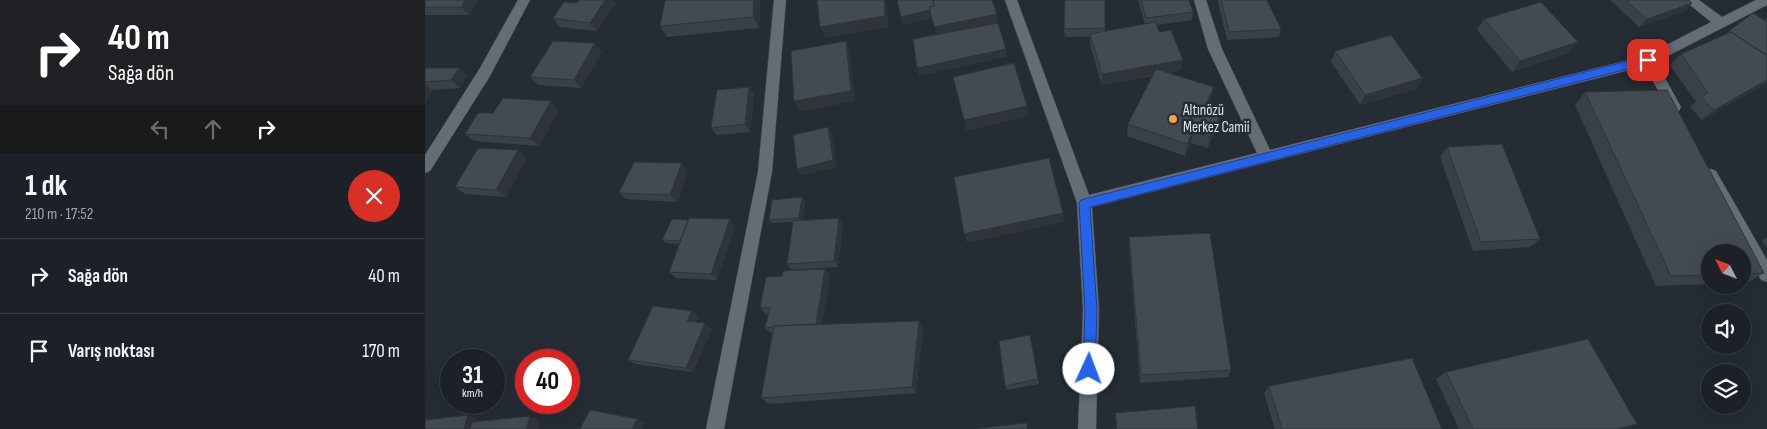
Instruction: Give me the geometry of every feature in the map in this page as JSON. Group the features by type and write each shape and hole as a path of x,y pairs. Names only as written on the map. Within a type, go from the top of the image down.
{"street":[{"path":"425,167 485,72 524,0"},
{"path":"715,429 765,172 780,0"},
{"path":"1011,0 1085,203 1091,310 1087,429"},
{"path":"1200,0 1215,49 1265,156"},
{"path":"1690,0 1721,23"},
{"path":"1085,203 1648,60 1767,0"},
{"path":"1648,60 1681,120"},
{"path":"1705,163 1767,275"}],"building":[{"path":"425,0 465,0 461,7 425,7"},
{"path":"579,0 605,0 590,23 553,18 564,2 577,3"},
{"path":"665,0 754,0 753,17 660,26"},
{"path":"817,0 884,0 885,16 820,27"},
{"path":"897,0 933,0 934,6 929,7 930,10 901,17"},
{"path":"933,0 992,0 997,14 934,27 929,7 934,6"},
{"path":"1065,0 1105,0 1105,28 1064,29"},
{"path":"1141,0 1189,0 1193,12 1146,18"},
{"path":"1221,0 1267,0 1281,29 1229,32"},
{"path":"1626,0 1689,0 1692,3 1647,19"},
{"path":"1541,2 1578,42 1520,61 1484,19"},
{"path":"1753,13 1767,22 1767,55 1729,31"},
{"path":"1156,22 1159,32 1171,30 1183,60 1102,74 1090,34"},
{"path":"998,23 1006,49 917,68 913,39"},
{"path":"1731,32 1767,56 1767,80 1714,110 1701,97 1708,93 1681,54"},
{"path":"1391,35 1422,78 1365,95 1335,51"},
{"path":"553,41 595,43 574,80 530,77"},
{"path":"846,41 851,91 794,101 791,51"},
{"path":"1014,63 1027,106 964,120 953,77"},
{"path":"425,68 459,68 451,80 425,82"},
{"name":"Altınözü Merkez Camii","path":"1156,69 1214,87 1206,104 1222,110 1210,137 1193,131 1187,144 1128,124"},
{"path":"749,87 745,124 711,128 717,90"},
{"path":"1667,90 1749,244 1701,244 1701,275 1671,276 1585,92"},
{"path":"503,98 551,101 530,138 465,134 478,113 493,113"},
{"path":"828,127 833,160 797,169 793,135"},
{"path":"1502,144 1540,239 1481,242 1447,147"},
{"path":"478,148 518,150 496,190 455,187"},
{"path":"1049,158 1063,213 964,234 954,177"},
{"path":"634,162 682,163 670,195 619,193"},
{"path":"802,197 799,218 769,220 772,200"},
{"path":"689,218 730,219 711,274 669,272"},
{"path":"839,218 834,261 787,264 793,221"},
{"path":"672,219 688,220 680,241 662,240"},
{"path":"1210,233 1231,370 1141,375 1129,237"},
{"path":"1751,248 1764,273 1751,274"},
{"path":"825,269 816,324 765,328 770,308 760,308 766,277 782,276 783,271"},
{"path":"653,306 692,311 687,321 705,323 686,368 628,360"},
{"path":"919,321 912,387 761,398 774,326"},
{"path":"1030,335 1038,379 1005,386 999,341"},
{"path":"1588,339 1637,424 1616,429 1473,429 1446,372"},
{"path":"1412,358 1442,429 1282,429 1269,386"},
{"path":"1195,406 1198,429 1117,429 1115,413"},
{"path":"590,410 637,419 632,429 580,429"},
{"path":"468,415 464,429 425,429 425,420"},
{"path":"530,416 526,429 470,429 472,422"},
{"path":"1027,423 1027,429 979,429 979,428"}],"place":[{"name":"Altınözü Merkez Camii","path":"1173,119"}],"route":[{"path":"1089,369 1091,310 1085,203 1648,60"}]}
